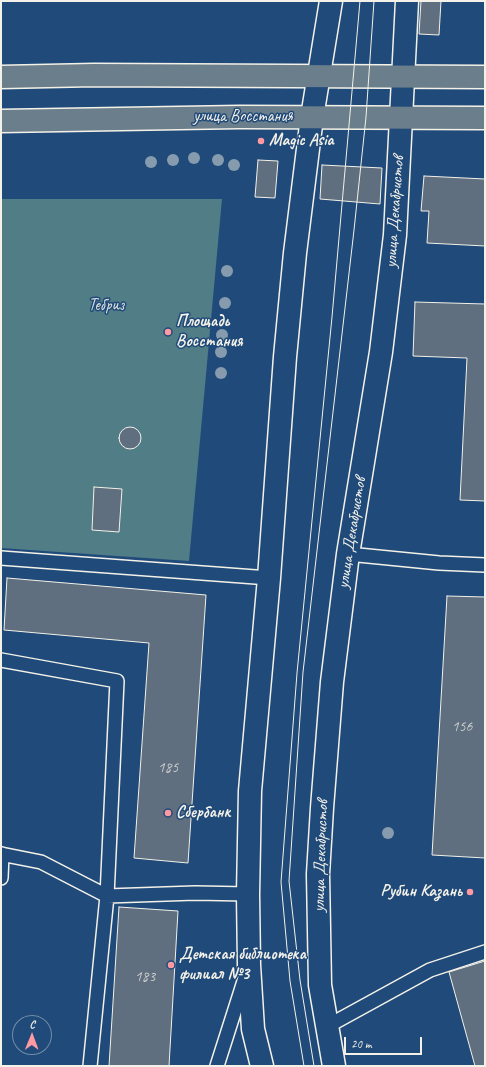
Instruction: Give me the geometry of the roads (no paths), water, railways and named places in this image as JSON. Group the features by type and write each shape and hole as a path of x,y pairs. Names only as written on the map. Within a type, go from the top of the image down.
{"main road":[{"path":"262,1066 253,1029 249,965 248,894 250,791 269,578 285,357 295,253 312,117 331,1"},
{"name":"улица Декабристов","path":"334,1066 326,1027 320,985 318,874 332,682 348,554 381,352 395,235 407,1"},
{"path":"1,77 94,75 318,77 485,76"},
{"name":"улица Восстания","path":"1,120 402,116 485,118"}],"lane":[{"path":"348,554 439,563 485,565"},
{"path":"1,558 269,578"},
{"path":"1,660 117,680 107,896 90,1066"},
{"path":"1,878 2,854 41,862 107,896 195,893 248,894"},
{"path":"326,1027 430,970 485,952"},
{"path":"217,1066 249,965"}],"tram line":[{"path":"304,1066 290,981 281,882 297,673 332,317 360,1"},
{"path":"314,1066 300,980 289,881 303,672 366,117 374,1"}],"place":[{"name":"Magic Asia","path":"261,141"},
{"name":"Площадь Восстания","path":"168,332"},
{"name":"Сбербанк","path":"168,813"},
{"name":"Рубин Казань","path":"470,892"},
{"name":"Детская библиотека филиал №3","path":"171,965"}],"park label":[{"name":"Тебриз","path":"106,306"}]}
